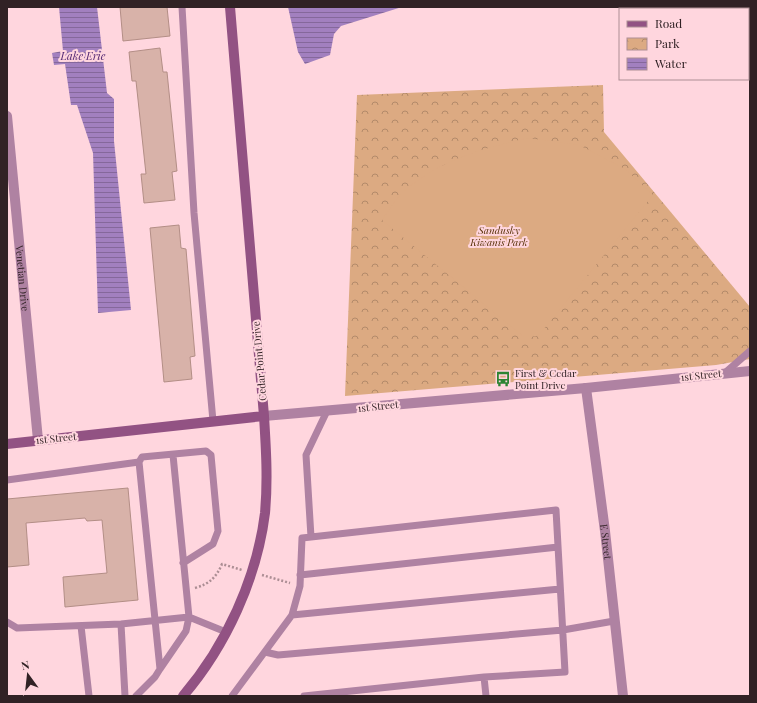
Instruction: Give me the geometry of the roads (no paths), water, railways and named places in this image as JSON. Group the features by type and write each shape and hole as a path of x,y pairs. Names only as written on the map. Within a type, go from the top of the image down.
{"main road":[{"name":"Cedar Point Drive","path":"183,696 206,666 226,632 248,583 260,540 265,512 266,470 264,416 230,7"},
{"name":"1st Street","path":"7,444 264,416"}],"street":[{"name":"Venetian Drive","path":"7,116 38,440"},
{"name":"1st Street","path":"264,416 586,388 726,372 750,371"},
{"name":"E Street","path":"586,388 605,531 622,696"}],"lane":[{"path":"182,7 194,213 213,421"},
{"path":"726,372 750,351"},
{"path":"311,537 306,455 327,411"},
{"path":"160,669 139,462 142,457 206,451 210,455 218,531 213,544 183,563"},
{"path":"136,696 155,677 186,631 189,617 172,455"},
{"path":"7,480 139,462"},
{"path":"232,696 292,615 300,586 302,538 556,510 565,672 484,678 304,696"},
{"path":"300,575 558,547"},
{"path":"292,615 560,589"},
{"path":"7,622 17,628 121,624 189,617 226,632"},
{"path":"265,652 278,655 563,630 614,621"},
{"path":"121,624 125,696"},
{"path":"81,626 89,696"},
{"path":"484,678 486,696"}],"water":[{"name":"Lake Erie","path":"59,7 97,7 107,93 114,99 114,141 131,310 98,313 93,153 77,105 71,105 65,64 54,65 52,53 63,51"},
{"path":"288,7 402,7 341,26 334,34 330,55 305,64 298,52"}],"place":[{"name":"First & Cedar Point Drive","path":"503,379"}],"park label":[{"name":"Sandusky Kiwanis Park","path":"499,236"}]}
